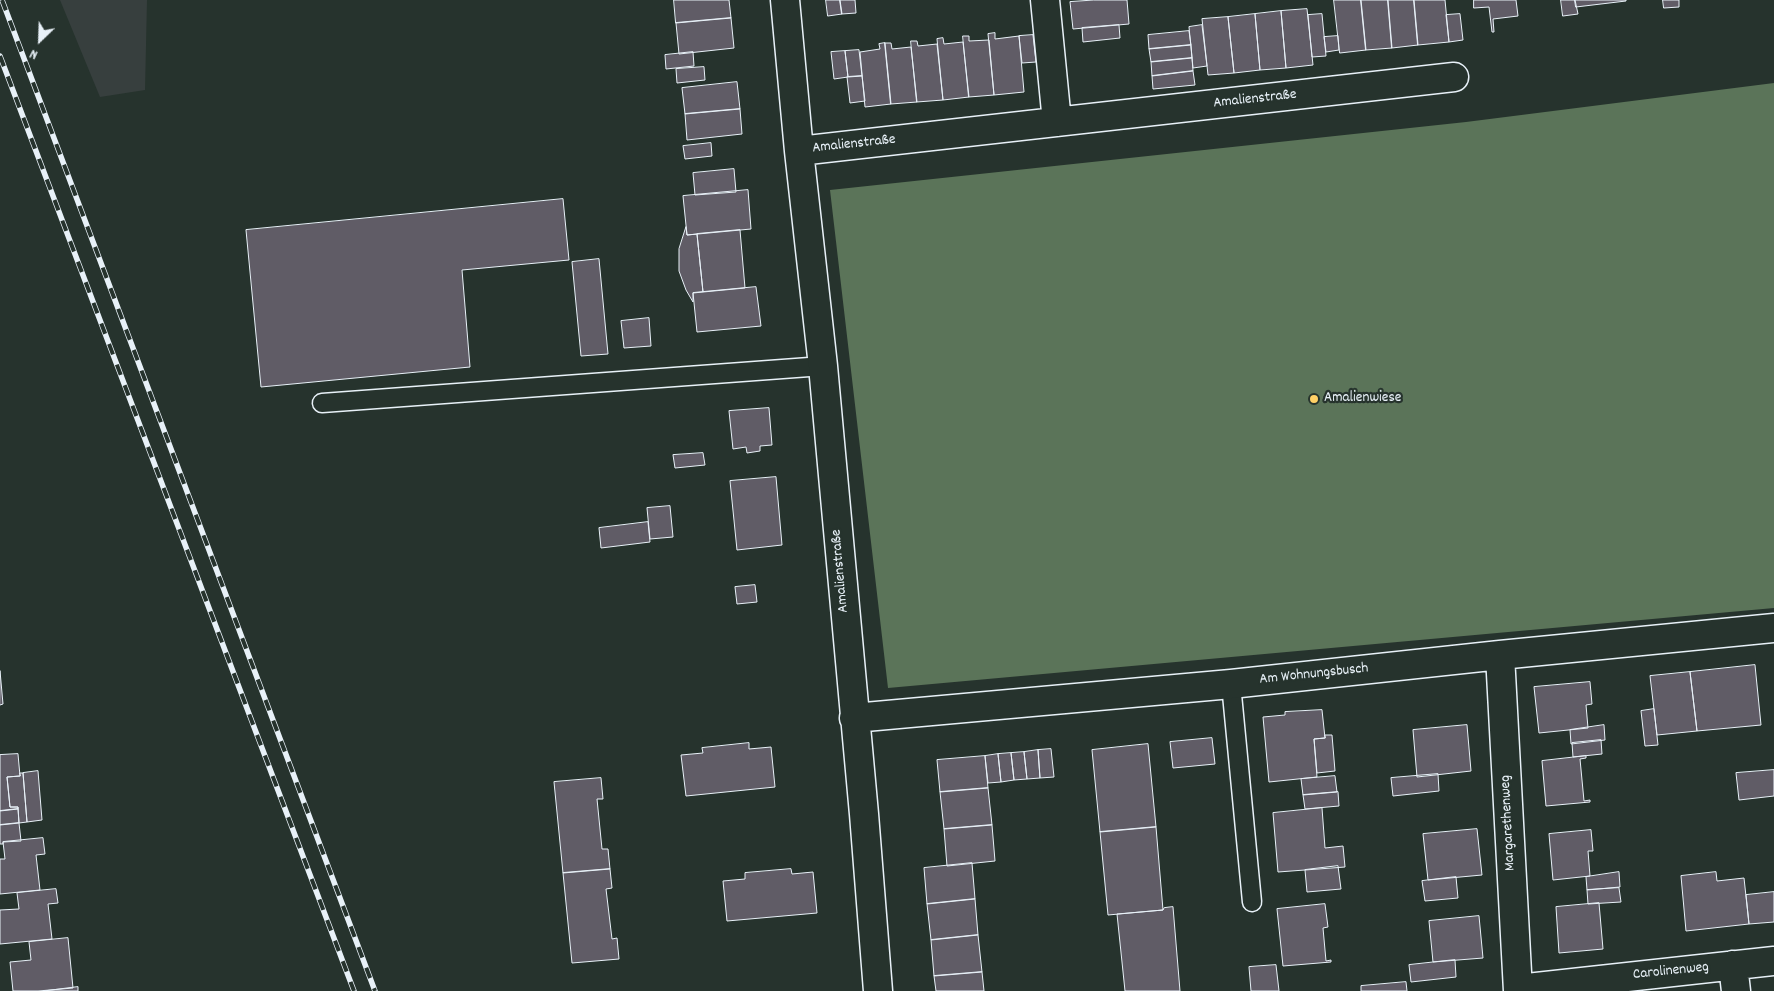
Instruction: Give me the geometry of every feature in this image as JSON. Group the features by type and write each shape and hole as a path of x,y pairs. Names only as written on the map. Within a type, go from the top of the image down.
{"street":[{"name":"Amalienstraße","path":"785,0 799,151 823,366 878,991"},
{"path":"1045,0 1057,122"},
{"name":"Amalienstraße","path":"799,151 1454,77"},
{"name":"Am Wohnungsbusch","path":"854,718 1231,684 1774,628"},
{"name":"Margarethenweg","path":"1500,655 1518,990"},
{"name":"Carolinenweg","path":"1518,990 1735,978 1774,962"}],"lane":[{"path":"322,403 823,366"},
{"path":"1231,684 1252,902"}],"shaded area":[{"path":"60,0 147,0 145,90 100,97"}],"green space":[{"name":"Amalienwiese","path":"1774,83 1774,608 888,688 830,190 1466,122"}],"building":[{"path":"674,0 729,0 731,18 676,23"},
{"path":"826,0 840,0 842,14 828,16"},
{"path":"840,0 855,0 856,13 842,14"},
{"path":"1127,0 1129,24 1073,29 1070,2"},
{"path":"1334,0 1361,0 1366,50 1340,53"},
{"path":"1361,0 1388,0 1392,48 1366,50"},
{"path":"1388,0 1414,0 1418,45 1392,48"},
{"path":"1414,0 1445,0 1449,42 1418,45"},
{"path":"1474,0 1516,0 1518,16 1493,19 1494,32 1492,32 1489,7 1474,8"},
{"path":"1561,0 1575,0 1578,14 1563,16"},
{"path":"1575,0 1626,0 1626,1 1576,7"},
{"path":"1663,0 1679,0 1679,7 1664,8"},
{"path":"1307,9 1313,65 1286,68 1281,11"},
{"path":"1281,11 1286,68 1260,70 1255,14"},
{"path":"1255,14 1260,70 1234,73 1228,17"},
{"path":"1322,14 1326,56 1312,57 1308,15"},
{"path":"1460,14 1463,40 1449,42 1446,15"},
{"path":"1228,17 1234,73 1208,75 1202,19"},
{"path":"731,18 734,48 679,54 676,23"},
{"path":"1119,25 1120,38 1083,42 1082,28"},
{"path":"1202,25 1207,66 1193,68 1189,27"},
{"path":"1189,31 1191,45 1149,49 1148,35"},
{"path":"995,33 995,39 1019,36 1024,92 994,95 988,34"},
{"path":"1033,35 1036,62 1022,63 1019,36"},
{"path":"963,36 969,36 969,41 989,40 994,95 969,97"},
{"path":"1338,36 1339,50 1326,52 1324,37"},
{"path":"943,38 944,44 963,42 969,97 943,100 937,39"},
{"path":"911,41 917,41 918,46 937,44 943,100 917,102"},
{"path":"885,43 891,104 865,107 860,52 880,49 879,44"},
{"path":"885,43 891,43 892,49 911,47 917,102 891,104"},
{"path":"1191,45 1192,58 1151,62 1149,49"},
{"path":"859,50 862,76 848,77 845,51"},
{"path":"845,51 848,77 834,79 831,52"},
{"path":"693,52 694,66 666,69 665,55"},
{"path":"1192,58 1193,71 1152,76 1151,62"},
{"path":"704,67 705,80 677,83 676,69"},
{"path":"1193,71 1195,85 1153,89 1152,76"},
{"path":"862,76 865,101 850,103 847,77"},
{"path":"737,82 740,109 685,114 682,88"},
{"path":"740,109 742,134 687,140 685,114"},
{"path":"711,143 712,156 685,159 683,146"},
{"path":"734,169 736,192 695,195 693,173"},
{"path":"748,190 751,229 687,235 683,196"},
{"path":"563,199 569,260 462,270 470,367 261,387 246,230"},
{"path":"686,227 687,235 697,234 703,292 693,293 693,302 679,271 679,249"},
{"path":"740,230 745,288 703,292 697,234"},
{"path":"599,259 608,354 581,356 572,262"},
{"path":"756,287 761,326 697,332 693,293"},
{"path":"649,318 651,346 624,348 621,321"},
{"path":"769,408 772,445 760,446 760,451 747,453 746,447 733,449 729,411"},
{"path":"703,453 705,465 675,468 673,455"},
{"path":"776,477 782,545 737,550 730,481"},
{"path":"670,506 673,537 650,539 647,508"},
{"path":"648,522 650,542 601,548 599,528"},
{"path":"755,585 757,602 737,604 735,587"},
{"path":"1755,665 1761,725 1697,731 1690,672"},
{"path":"0,671 3,704 0,705"},
{"path":"1690,672 1697,731 1657,735 1650,676"},
{"path":"1590,682 1592,704 1586,705 1588,728 1539,733 1534,687"},
{"path":"1654,709 1658,745 1645,746 1641,711"},
{"path":"1322,710 1325,738 1314,739 1317,777 1269,782 1263,717 1285,715 1285,712"},
{"path":"1467,725 1471,771 1417,777 1413,730"},
{"path":"1604,725 1605,740 1571,744 1570,730"},
{"path":"1325,735 1332,735 1335,771 1317,773 1314,739 1325,738"},
{"path":"1212,738 1215,764 1173,768 1170,742"},
{"path":"1601,740 1602,754 1573,757 1572,743"},
{"path":"749,743 749,749 771,747 775,787 686,796 681,755 703,753 702,748"},
{"path":"1148,744 1156,827 1100,832 1092,750"},
{"path":"1051,749 1054,777 1040,778 1038,750"},
{"path":"1038,750 1040,778 1027,779 1024,752"},
{"path":"1024,752 1027,779 1014,780 1011,753"},
{"path":"1011,753 1014,780 1001,782 998,754"},
{"path":"18,754 20,776 7,777 10,807 18,807 18,809 0,811 0,755"},
{"path":"998,754 1001,782 988,783 985,756"},
{"path":"985,756 988,788 940,792 937,760"},
{"path":"1586,756 1586,758 1580,759 1584,801 1590,800 1590,802 1546,806 1542,761"},
{"path":"1774,770 1774,796 1739,800 1736,773"},
{"path":"38,771 42,820 27,822 23,773"},
{"path":"20,773 23,773 27,822 19,823 18,807 10,807 7,777 20,776"},
{"path":"1438,774 1439,791 1393,796 1391,778"},
{"path":"1335,776 1337,792 1303,795 1301,779"},
{"path":"601,778 603,799 597,799 602,849 608,849 610,869 563,873 554,782"},
{"path":"988,788 992,825 944,829 940,792"},
{"path":"1338,792 1339,806 1305,809 1303,795"},
{"path":"1322,808 1325,848 1343,846 1345,867 1278,872 1273,813"},
{"path":"18,809 19,823 0,825 0,811"},
{"path":"19,823 21,841 3,842 3,844 0,844 0,825"},
{"path":"992,825 995,861 947,866 944,829"},
{"path":"1156,827 1163,910 1108,915 1100,832"},
{"path":"1477,829 1482,875 1428,880 1423,834"},
{"path":"1591,830 1593,851 1588,851 1590,876 1553,880 1549,834"},
{"path":"43,838 45,854 36,855 40,890 0,894 0,859 5,859 3,842"},
{"path":"972,863 975,899 927,904 924,868"},
{"path":"1338,866 1341,889 1307,892 1305,870"},
{"path":"610,869 612,888 606,889 612,939 617,938 619,959 572,963 563,873"},
{"path":"791,869 792,874 813,872 817,913 727,921 723,881 745,879 745,873"},
{"path":"1619,872 1620,887 1587,890 1586,877"},
{"path":"1716,872 1717,881 1744,878 1749,924 1686,931 1681,876"},
{"path":"1456,877 1458,898 1425,901 1422,881"},
{"path":"1619,888 1621,902 1588,904 1587,890"},
{"path":"56,889 58,903 48,904 52,939 0,944 0,910 19,909 17,893"},
{"path":"1774,892 1774,922 1749,924 1746,895"},
{"path":"975,899 978,935 931,940 927,904"},
{"path":"1599,903 1603,949 1559,953 1556,907"},
{"path":"1325,904 1328,927 1323,928 1326,961 1331,960 1331,962 1283,966 1277,909"},
{"path":"1173,907 1180,991 1125,991 1117,914 1163,910 1164,908"},
{"path":"1479,916 1483,958 1433,962 1429,921"},
{"path":"978,935 982,972 934,976 931,940"},
{"path":"68,938 73,988 13,991 10,962 31,960 29,942"},
{"path":"1455,960 1456,977 1411,982 1409,965"},
{"path":"1276,965 1279,991 1251,991 1249,967"},
{"path":"982,972 984,991 936,991 934,976"},
{"path":"1406,982 1407,991 1361,991 1361,986"},
{"path":"78,987 78,991 44,991"}],"railway":[{"path":"2,0 375,991"},
{"path":"0,56 354,991"}],"place":[{"name":"Amalienwiese","path":"1314,399"}]}
